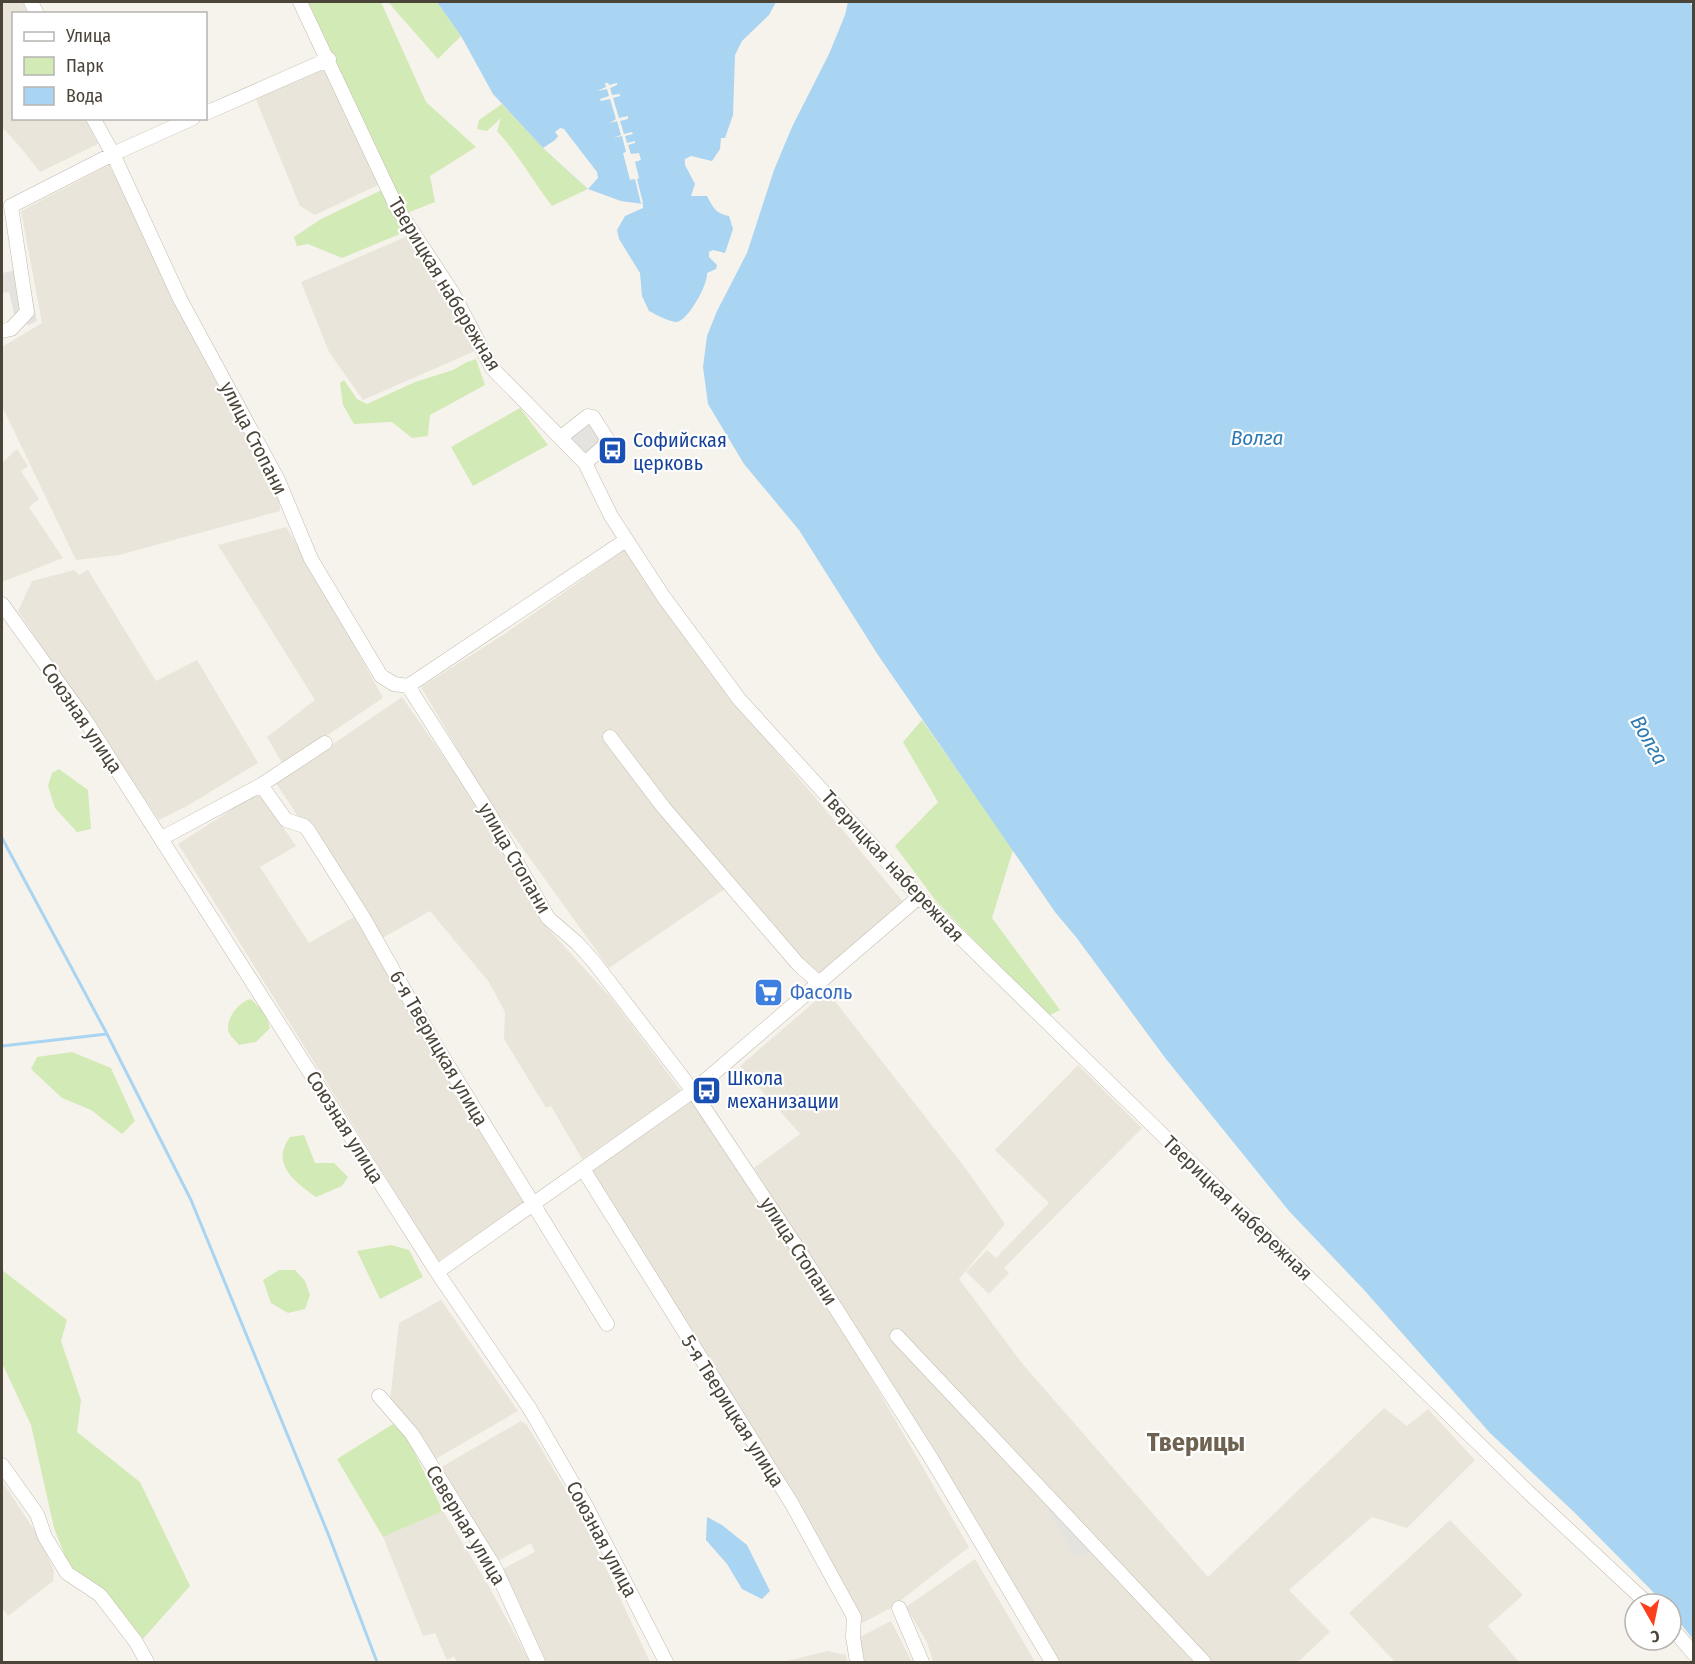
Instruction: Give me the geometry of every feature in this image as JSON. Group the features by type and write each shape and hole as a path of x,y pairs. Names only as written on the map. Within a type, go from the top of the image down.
{"street":[{"name":"Тверицкая набережная","path":"300,2 398,208 452,292 492,368 585,463 610,516 663,596 740,699 919,897 1527,1491 1635,1592"},
{"path":"207,113 329,59"},
{"name":"улица Стопани","path":"94,120 113,154 180,299 278,480 311,559 381,676 394,684 408,686 489,813 548,918 578,943 594,962 693,1091 800,1252 931,1458 1052,1662"},
{"path":"2,332 11,329 27,312 12,206 113,154 189,120"},
{"path":"561,437 588,416 593,417 609,442 585,463"},
{"path":"408,686 626,540"},
{"name":"Союзная улица","path":"2,604 84,718 437,1272 530,1409 586,1506 666,1662"},
{"path":"610,737 664,808 798,964 819,983"},
{"path":"162,838 261,785 325,743"},
{"name":"6-я Тверицкая улица","path":"261,785 286,820 304,826 308,830 363,916 436,1046 532,1205 607,1324"},
{"path":"437,1272 693,1091 919,897"},
{"name":"5-я Тверицкая улица","path":"583,1169 792,1504 854,1617 853,1637 857,1662"},
{"path":"897,1335 1204,1662"},
{"name":"Северная улица","path":"379,1396 412,1434 495,1568 538,1662"},
{"path":"2,1466 37,1514 45,1537 67,1573 100,1595 136,1641 147,1662"},
{"path":"899,1608 922,1662"},
{"path":"1683,1641 1694,1654"}],"shaded area":[{"path":"2,2 24,2 29,12 12,12 12,120 86,120 98,144 40,172 2,127"},
{"path":"326,68 382,183 315,215 300,206 255,97"},
{"path":"109,165 279,494 280,511 119,555 76,560 2,406 2,347 42,323 21,211"},
{"path":"410,235 424,255 475,351 363,400 329,352 301,282"},
{"path":"23,248 37,321 29,325 15,318 9,292 2,293 2,273 12,271"},
{"path":"590,419 606,442 586,458 566,436"},
{"path":"17,449 28,466 21,471 39,499 29,507 63,558 2,582 2,463"},
{"path":"286,527 318,579 383,698 283,765 267,737 315,700 218,545"},
{"path":"626,549 703,657 780,756 905,904 817,977 735,882 609,968 487,799 421,687 506,633"},
{"path":"74,570 79,575 88,570 156,681 197,660 258,763 187,806 159,820 18,611 32,581"},
{"path":"402,697 478,806 544,924 612,999 682,1092 582,1159 551,1106 546,1108 504,1039 505,1012 489,982 430,911 379,940 276,783"},
{"path":"259,792 296,846 260,867 309,943 354,917 526,1203 438,1261 178,844"},
{"path":"827,991 966,1169 1005,1224 959,1279 1021,1362 1208,1577 1384,1408 1407,1426 1428,1409 1475,1460 1407,1528 1372,1517 1289,1590 1330,1632 1298,1662 1055,1662 919,1435 754,1168 800,1134 740,1066"},
{"path":"1078,1065 1142,1128 1004,1268 1009,1273 989,1294 966,1272 987,1250 996,1258 1049,1203 995,1150"},
{"path":"692,1100 799,1254 969,1547 891,1608 862,1623 819,1541 592,1170"},
{"path":"441,1300 518,1411 434,1460 390,1400 399,1323"},
{"path":"521,1421 527,1425 582,1517 650,1662 546,1662 501,1570 535,1552 531,1543 496,1562 438,1469"},
{"path":"2,1481 39,1537 54,1570 53,1581 8,1616 2,1608"},
{"path":"1051,1509 1090,1551 1076,1558 1048,1511"},
{"path":"443,1511 487,1583 530,1662 457,1662 454,1656 447,1660 435,1633 423,1636 383,1537"},
{"path":"1450,1520 1523,1595 1488,1626 1519,1662 1395,1662 1349,1613"},
{"path":"975,1559 1035,1662 933,1662 927,1642 906,1607"},
{"path":"891,1621 912,1662 862,1662 858,1638"},
{"path":"828,1651 846,1655 847,1662 782,1662"}],"green space":[{"path":"305,2 381,2 426,102 476,147 430,176 435,202 407,213"},
{"path":"388,2 437,2 461,36 438,59"},
{"path":"502,104 543,148 588,189 552,206 497,131 501,118 487,131 477,129 479,120"},
{"path":"384,189 407,231 342,258 308,244 297,246 294,237 321,219"},
{"path":"476,359 485,385 430,415 428,436 412,438 392,422 354,424 343,405 340,383 344,380 357,399 367,404 415,382 453,370"},
{"path":"520,408 548,445 473,486 451,447"},
{"path":"922,720 1013,850 992,918 1060,1010 1048,1016 936,901 895,846 938,802 903,742"},
{"path":"59,769 88,790 91,829 77,832 55,808 48,786 52,773"},
{"path":"251,999 265,1013 270,1028 256,1042 239,1045 229,1033 229,1022 237,1007"},
{"path":"72,1052 111,1068 135,1121 122,1134 91,1110 62,1098 31,1069 37,1057"},
{"path":"304,1135 315,1163 334,1163 348,1177 342,1186 316,1197 293,1179 284,1164 285,1147 290,1137"},
{"path":"391,1245 409,1250 423,1277 380,1299 357,1251"},
{"path":"2,1270 67,1320 61,1341 81,1400 77,1432 140,1482 190,1586 141,1641 71,1571 54,1528 31,1425 2,1363"},
{"path":"279,1270 295,1270 305,1281 310,1295 305,1309 288,1313 271,1303 263,1280"},
{"path":"393,1424 409,1441 443,1511 383,1537 337,1459"}],"water":[{"path":"437,2 776,2 769,15 742,41 735,55 733,115 725,138 721,138 720,149 712,161 691,156 685,159 685,165 695,184 691,196 707,196 718,212 729,216 733,229 725,253 713,250 709,252 709,257 717,265 716,269 707,273 696,301 681,320 670,321 649,311 642,296 640,273 619,239 617,230 625,216 643,208 643,204 621,201 588,189 543,148 493,94 461,36"},
{"name":"Волга","path":"848,2 1690,2 1694,9 1693,1639 1683,1627 1683,1592 1653,1592 1574,1512 1490,1433 1365,1291 1289,1211 1166,1059 1055,912 878,655 799,530 744,464 708,404 703,367 707,336 717,311 747,253 774,170 792,127 829,54"},
{"path":"707,1517 722,1525 747,1545 770,1591 762,1599 742,1589 727,1564 706,1540"}],"pier":[{"path":"605,83 609,85 617,83 610,88 612,95 620,94 613,98 619,118 628,116 628,119 620,121 624,134 632,132 633,134 625,136 627,143 635,141 628,145 631,154 639,153 641,160 635,162 643,203 641,204 635,179 630,180 623,153 626,152 622,136 613,138 621,135 617,121 610,123 616,119 610,99 601,101 600,99 609,96 607,89 597,91 606,87"},
{"path":"560,128 564,129 597,172 598,178 588,189 543,148 555,140 558,136 555,132"}],"waterway":[{"path":"2,838 107,1034 191,1200 329,1536 377,1662"},
{"path":"2,1046 107,1034"}],"place":[{"name":"Софийская церковь","path":"612,451"},
{"name":"Фасоль","path":"769,992"},
{"name":"Школа механизации","path":"706,1090"}],"district":[{"name":"Тверицы","path":"1196,1442"}]}
